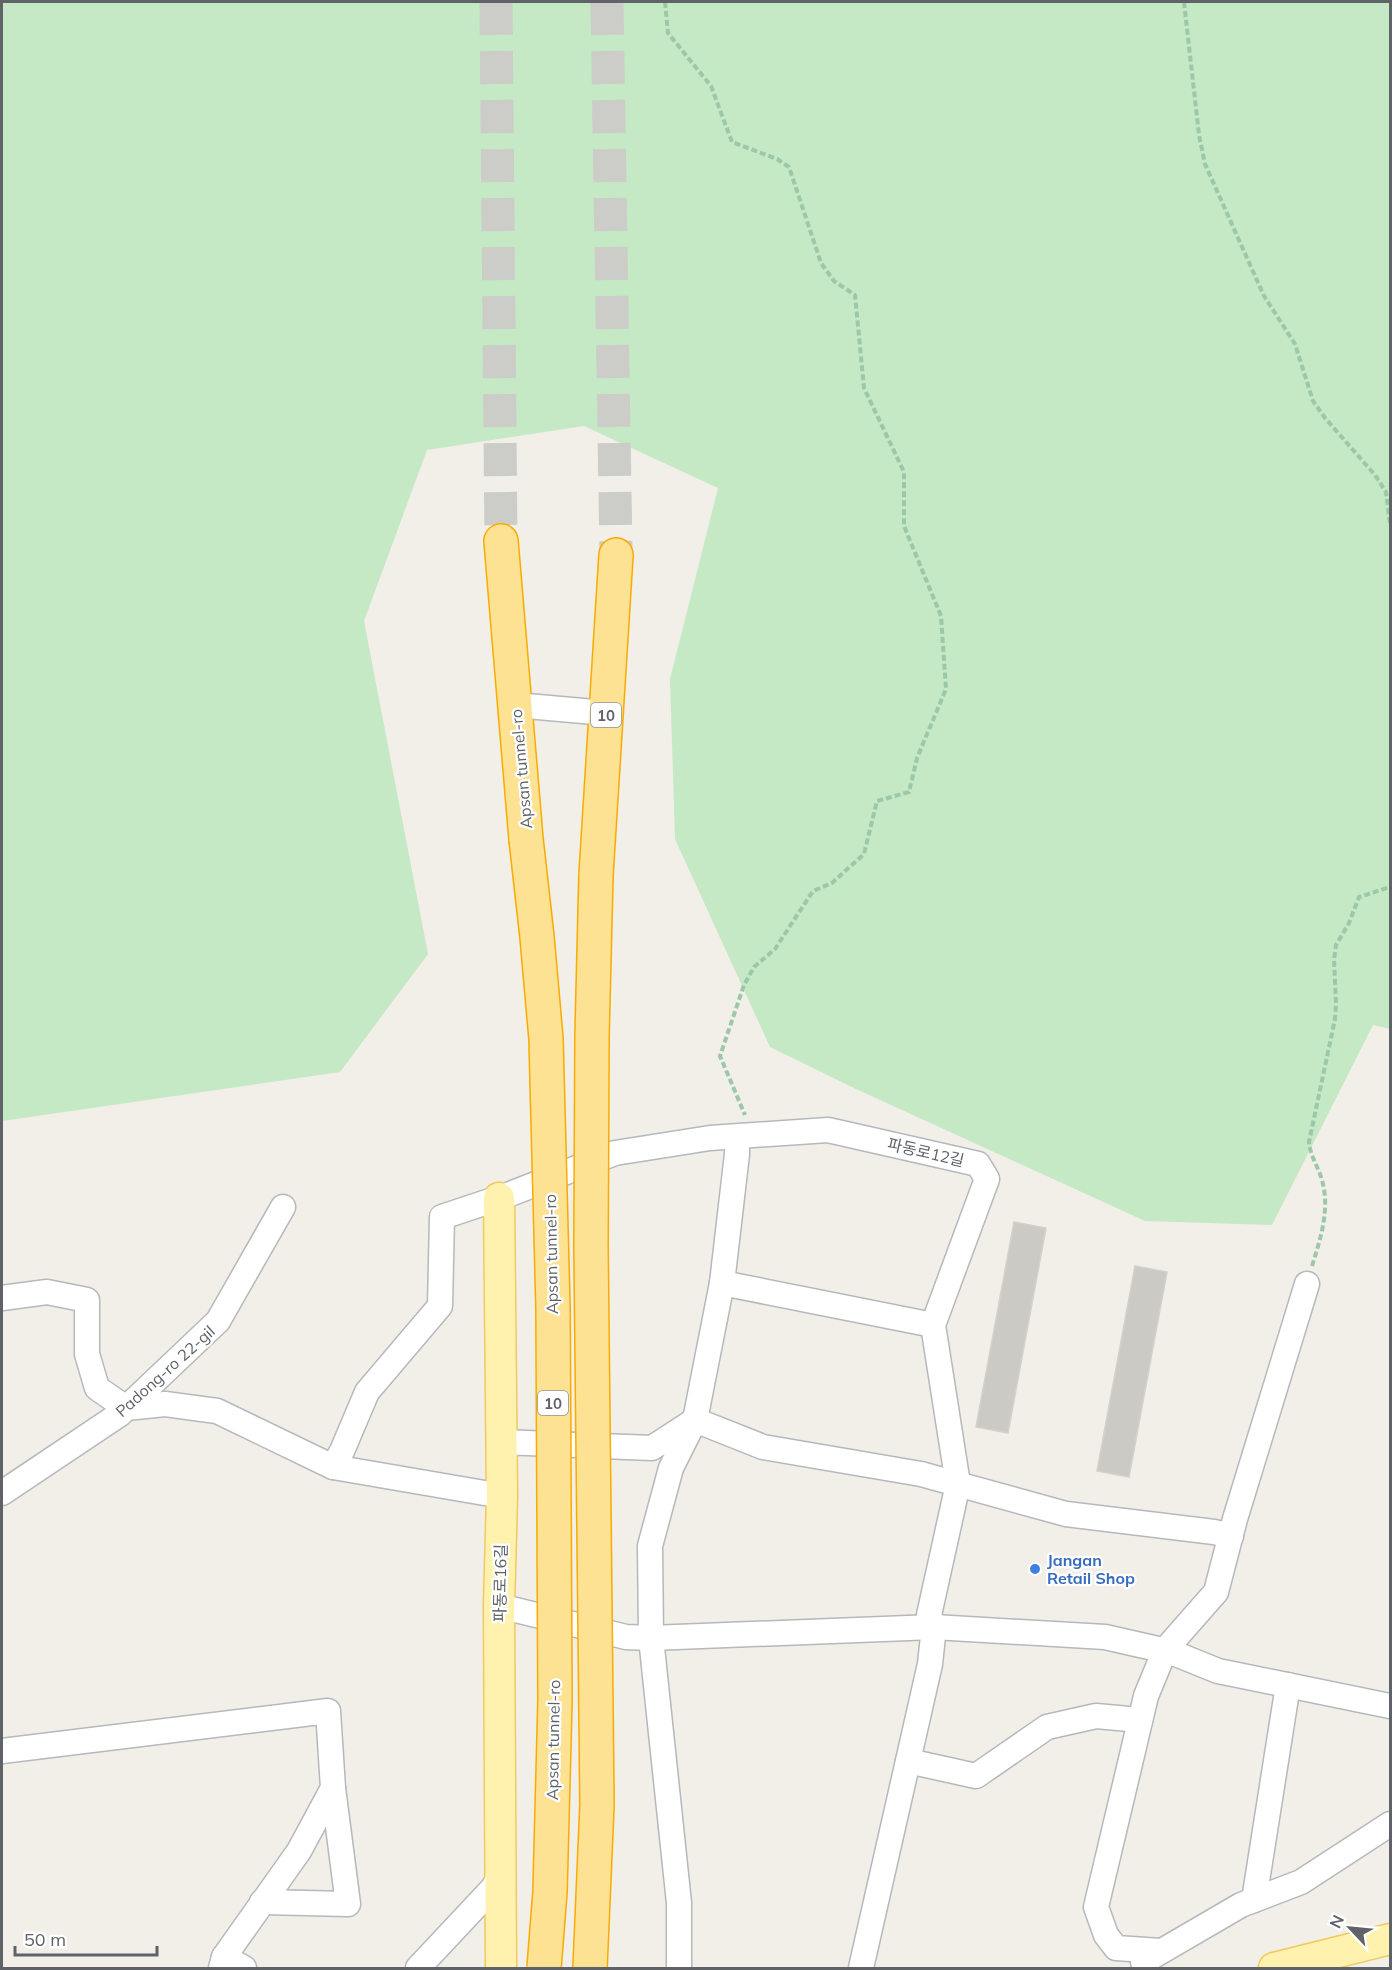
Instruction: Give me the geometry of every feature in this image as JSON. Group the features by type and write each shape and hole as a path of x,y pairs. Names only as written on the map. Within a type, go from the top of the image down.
{"highway":[{"name":"Apsan tunnel-ro","path":"501,541 526,838 546,1039 553,1308 555,1700 550,1892 544,1968"},
{"name":"10","path":"590,1968 597,1805 591,1246 592,1036 596,875 615,555"}],"main road":[{"path":"499,1198 502,1496"},
{"name":"파동로16길","path":"499,1606 501,1968"},
{"path":"1274,1968 1390,1939"}],"street":[{"path":"515,705 606,713"},
{"name":"파동로12길","path":"333,1467 367,1392 440,1306 442,1299 442,1217 499,1198 615,1153 710,1138 828,1130 978,1164 987,1179 933,1325 958,1484 929,1615 934,1627 930,1664 861,1968"},
{"path":"679,1968 679,1903 651,1638 650,1546 671,1468 695,1420 722,1283 737,1154 743,1136"},
{"name":"Padong-ro 22-gil","path":"2,1493 126,1408 218,1321 284,1207"},
{"path":"722,1283 933,1325"},
{"path":"1161,1952 1116,1948 1106,1935 1096,1907 1146,1696 1165,1650 1216,1592 1307,1284"},
{"path":"2,1298 46,1292 87,1300 87,1354 98,1388 126,1408 165,1404 217,1411 333,1467 502,1496"},
{"path":"695,1420 763,1447 921,1474 1066,1514 1231,1536"},
{"path":"695,1420 652,1448 503,1442 499,1606 626,1637 651,1638 934,1627 1105,1636 1165,1650 1218,1671 1390,1706"},
{"path":"1254,1900 1288,1685"},
{"path":"2,1751 328,1711 333,1788 348,1904 262,1902"},
{"path":"908,1761 976,1776 1047,1727 1096,1716 1140,1720"},
{"path":"230,1965 262,1902 299,1851 333,1788"},
{"path":"1144,1968 1143,1962 1241,1905 1301,1882 1390,1824"},
{"path":"418,1968 493,1888 501,1874"}],"path":[{"path":"665,2 668,33 711,86 732,142 777,159 789,167 821,262 834,281 855,295 864,388 903,472 904,526 941,616 946,689 918,758 909,792 877,801 864,854 832,884 813,891 775,949 754,967 744,985 720,1056 746,1118 743,1136"},
{"path":"1184,2 1199,135 1205,164 1264,296 1295,344 1313,401 1386,492 1390,524"},
{"path":"1307,1284 1324,1226 1325,1193 1322,1178 1310,1153 1309,1142 1335,1019 1336,945 1359,897 1390,887"}],"green space":[{"path":"2,2 1390,2 1390,1029 1373,1025 1272,1225 1145,1221 856,1089 770,1047 675,839 670,679 718,488 584,426 427,450 364,621 428,954 340,1072 2,1121"}],"building":[{"path":"1014,1222 1046,1228 1008,1433 976,1427"},
{"path":"1135,1266 1167,1272 1129,1477 1097,1471"}],"tunnel":[{"path":"496,2 501,541"},
{"path":"607,2 616,555"}],"place":[{"name":"Jangan Retail Shop","path":"1035,1569"}]}
